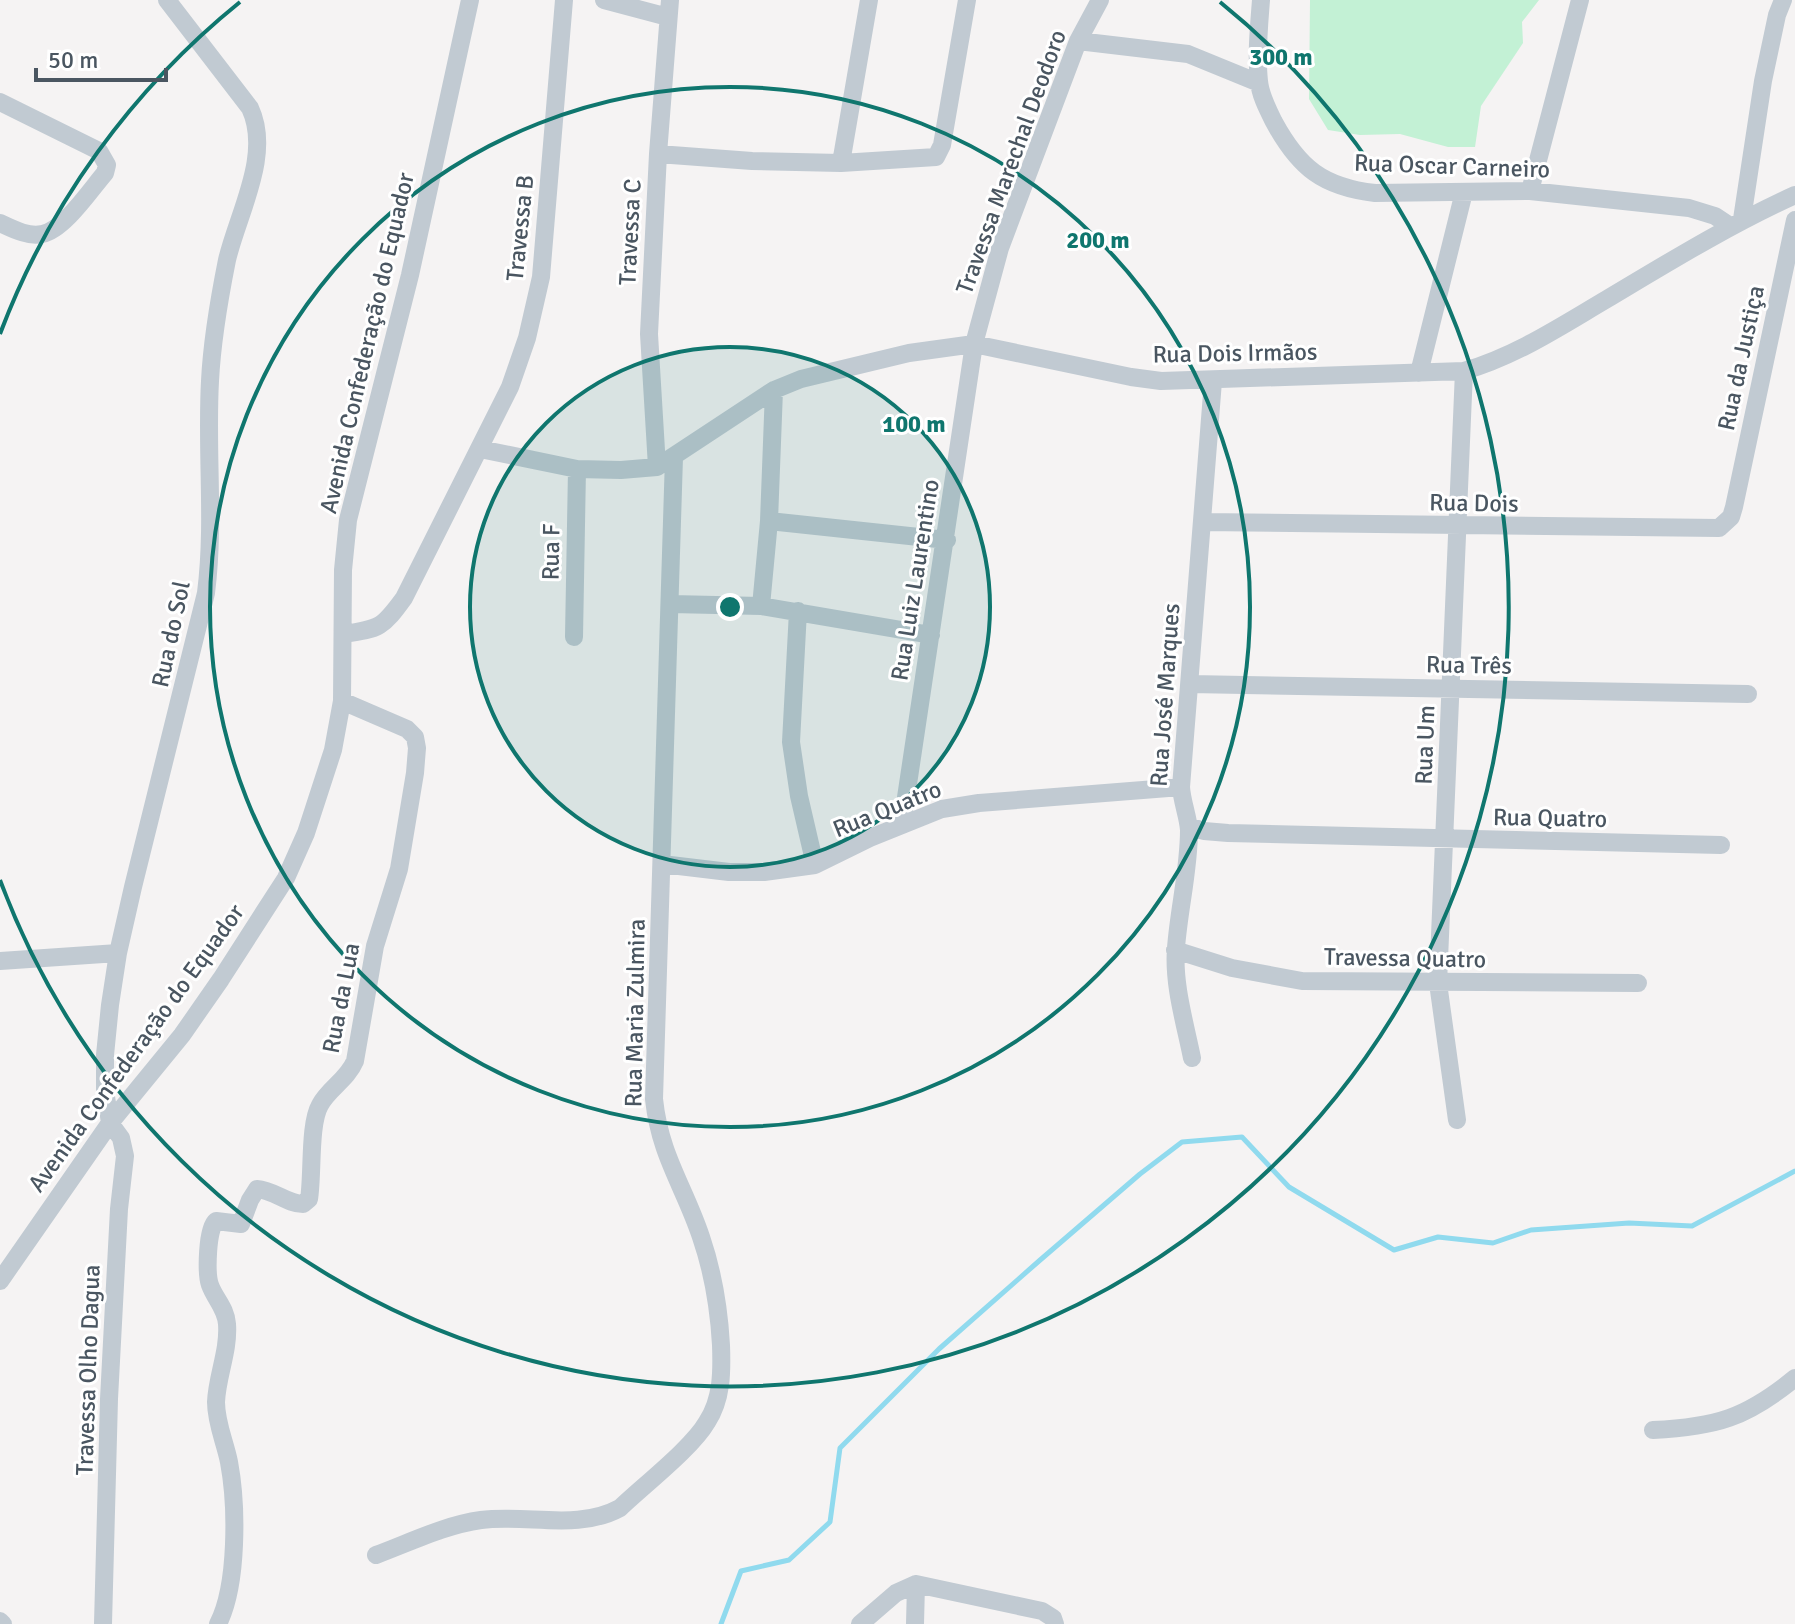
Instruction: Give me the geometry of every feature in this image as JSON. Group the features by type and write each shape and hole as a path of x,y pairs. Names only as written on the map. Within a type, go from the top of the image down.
{"street":[{"name":"Rua do Sol","path":"110,1123 105,1090 105,1055 118,953 206,593 211,553 209,412 213,340 228,260 259,151 258,129 250,108 167,0"},
{"name":"Avenida Confederação do Equador","path":"0,1281 110,1123 190,1024 286,878 306,833 333,750 342,701 343,570 348,520 410,275 470,0"},
{"name":"Travessa B","path":"344,634 377,628 395,610 480,449 519,367 541,277 564,0"},
{"path":"604,0 669,9"},
{"path":"841,163 869,0"},
{"path":"658,154 841,163 936,157 943,135 967,0"},
{"name":"Travessa Marechal Deodoro","path":"974,344 1000,248 1078,41 1100,0"},
{"name":"Rua Oscar Carneiro","path":"1261,0 1259,83 1267,109 1297,159 1332,184 1363,192 1409,194 1530,191 1689,208 1736,222"},
{"path":"1530,191 1580,0"},
{"path":"1736,222 1763,81 1783,0"},
{"name":"Travessa C","path":"657,467 649,334 669,9"},
{"path":"1078,41 1188,54 1259,83"},
{"path":"0,102 99,151 107,165 105,173 52,230 33,234 0,223"},
{"path":"1419,373 1464,192"},
{"path":"1736,222 1795,195"},
{"name":"Rua da Justiça","path":"1734,507 1795,220"},
{"name":"Rua Dois Irmãos","path":"480,449 577,469 657,467 774,390 801,379 909,353 974,344 1161,381 1464,371 1523,348 1736,222"},
{"name":"Rua Luiz Laurentino","path":"902,824 974,344"},
{"name":"Rua Um","path":"1457,1120 1438,983 1464,371"},
{"name":"Rua José Marques","path":"1192,1058 1177,982 1175,950 1189,826 1181,787 1213,381"},
{"path":"761,606 769,521 774,390"},
{"name":"Rua Maria Zulmira","path":"376,1555 452,1526 481,1520 578,1521 606,1516 620,1508 679,1453 701,1431 714,1410 722,1367 717,1299 701,1237 665,1153 656,1112 674,457"},
{"name":"Rua F","path":"574,637 577,469"},
{"name":"Rua Dois","path":"1202,522 1709,529 1723,525 1731,517 1734,507"},
{"path":"769,521 947,540"},
{"path":"671,604 761,606 931,635"},
{"path":"798,611 791,742 799,796 815,865"},
{"name":"Rua Três","path":"1190,684 1748,694"},
{"name":"Rua da Lua","path":"218,1624 232,1575 233,1496 216,1404 227,1326 225,1312 209,1283 209,1240 213,1223 241,1224 257,1189 299,1205 309,1199 316,1116 323,1101 346,1078 355,1061 375,946 399,869 414,782 415,737 407,729 342,701"},
{"name":"Rua Quatro","path":"662,864 729,872 764,872 815,865 927,813 960,806 1181,787"},
{"name":"Rua Quatro","path":"1189,826 1228,833 1721,845"},
{"name":"Travessa Quatro","path":"1175,950 1273,977 1302,981 1638,983"},
{"path":"0,961 118,953"},
{"name":"Travessa Olho Dagua","path":"103,1624 109,1399 119,1209 125,1156 121,1138 110,1123"},
{"path":"1653,1430 1705,1425 1744,1414 1767,1401 1795,1378"},
{"path":"860,1624 896,1593 916,1584 1042,1611 1053,1618 1055,1624"},
{"path":"915,1624 916,1584"}],"green space":[{"path":"1310,0 1539,0 1522,22 1523,43 1481,106 1475,147 1448,147 1400,134 1360,135 1328,130 1309,99"}],"waterway":[{"path":"721,1624 741,1571 789,1560 830,1522 840,1448 939,1349 1140,1174 1182,1142 1242,1137 1289,1187 1394,1250 1438,1237 1493,1243 1531,1230 1629,1223 1692,1226 1795,1171"}]}
